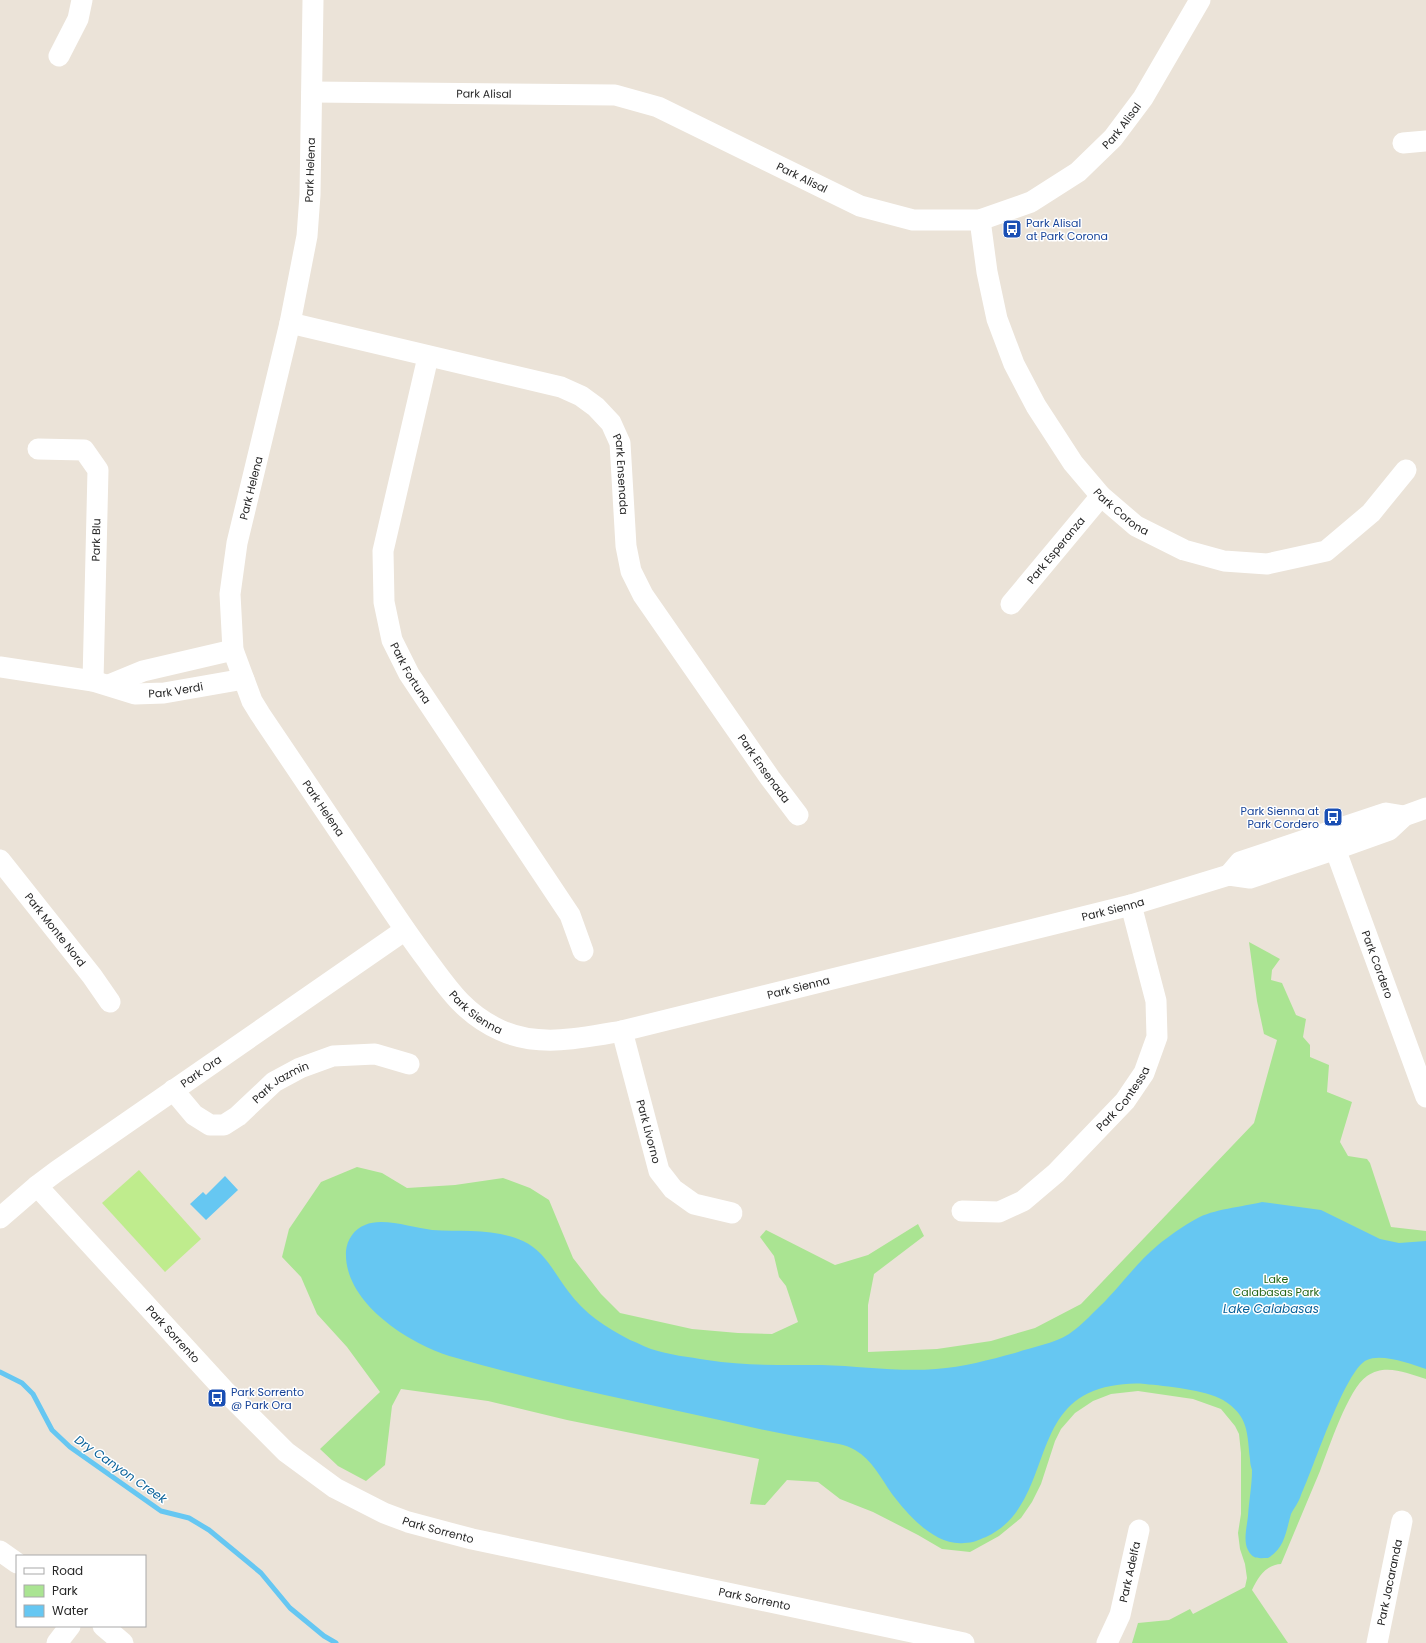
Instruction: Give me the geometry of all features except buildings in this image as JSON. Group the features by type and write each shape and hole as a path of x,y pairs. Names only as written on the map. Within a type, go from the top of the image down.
{"street":[{"path":"59,56 78,19 82,0"},
{"name":"Park Helena","path":"313,0 312,92 307,236 290,324 237,543 230,594 233,650 252,701 405,930"},
{"name":"Park Alisal","path":"312,92 615,95 658,106 860,206 913,220 980,220 1031,202 1078,172 1113,138 1143,98 1200,0"},
{"path":"1403,143 1426,141"},
{"name":"Park Corona","path":"980,220 987,272 997,320 1014,364 1036,406 1073,463 1101,496 1136,526 1184,550 1224,560 1267,564 1326,551 1371,513 1406,470"},
{"name":"Park Ensenada","path":"290,324 560,387 581,396 596,407 611,423 620,442 626,546 631,570 642,595 770,778 798,815"},
{"name":"Park Fortuna","path":"428,357 383,552 384,602 392,640 409,674 570,915 583,951"},
{"name":"Park Blu","path":"38,449 84,450 98,470 101,683"},
{"name":"Park Esperanza","path":"1011,604 1101,496"},
{"path":"101,683 143,671 233,650"},
{"name":"Park Verdi","path":"0,667 101,683 135,694 149,694 244,679"},
{"name":"Park Sienna","path":"405,930 454,997 474,1015 501,1031 526,1038 566,1040 622,1031 1131,905 1229,875 1240,862 1332,841 1386,813 1404,816 1426,808"},
{"name":"Park Cordero","path":"1332,841 1426,1097"},
{"name":"Park Monte Nord","path":"0,860 92,976 110,1002"},
{"name":"Park Contessa","path":"962,1211 999,1212 1023,1201 1056,1173 1125,1101 1144,1073 1157,1037 1156,1001 1131,905"},
{"name":"Park Ora","path":"0,1218 36,1186 405,930"},
{"name":"Park Livorno","path":"622,1031 659,1171 672,1189 694,1204 732,1212"},
{"name":"Park Jazmin","path":"173,1090 194,1115 210,1125 224,1125 238,1116 274,1082 300,1068 333,1056 375,1054 409,1064"},
{"name":"Park Sorrento","path":"36,1186 226,1392 286,1452 336,1488 384,1513 408,1522 472,1539 964,1643"},
{"name":"Park Jacaranda","path":"1377,1643 1402,1521"},
{"name":"Park Adelfa","path":"1107,1643 1120,1615 1139,1530"},
{"path":"0,1551 16,1562"},
{"name":"Park Adelfa","path":"1120,1615 1121,1643"},
{"path":"57,1643 69,1627"},
{"path":"104,1627 123,1643"}],"green space":[{"name":"Lake Calabasas Park","path":"1249,942 1280,959 1272,970 1271,980 1282,983 1296,1015 1306,1019 1303,1037 1310,1045 1310,1057 1329,1065 1327,1092 1352,1102 1340,1142 1348,1156 1367,1159 1370,1163 1391,1227 1426,1231 1426,1379 1396,1370 1381,1370 1367,1376 1360,1383 1346,1406 1281,1564 1275,1565 1266,1570 1252,1590 1288,1643 1132,1643 1138,1623 1169,1620 1190,1609 1193,1614 1245,1587 1247,1578 1238,1533 1241,1514 1241,1453 1239,1434 1235,1426 1221,1409 1193,1399 1138,1391 1111,1394 1093,1401 1075,1413 1061,1429 1055,1441 1041,1484 1032,1502 1021,1518 999,1536 970,1552 942,1549 873,1512 840,1499 818,1482 787,1480 765,1505 750,1504 759,1459 567,1420 488,1401 401,1389 392,1406 385,1465 366,1481 338,1466 320,1449 380,1392 347,1347 317,1314 301,1277 282,1257 289,1229 321,1182 357,1167 382,1173 407,1188 455,1185 503,1178 530,1188 549,1200 573,1258 601,1294 620,1313 692,1329 772,1334 798,1322 786,1286 779,1277 774,1256 760,1237 766,1230 835,1265 868,1255 918,1224 924,1236 874,1274 868,1305 868,1352 937,1349 991,1341 1035,1328 1081,1304 1254,1123 1277,1040 1264,1034 1257,1001"},
{"path":"139,1170 201,1239 165,1272 102,1203"}],"water":[{"path":"225,1176 238,1190 206,1220 190,1204 203,1192 206,1195"},
{"name":"Lake Calabasas","path":"1262,1202 1321,1210 1380,1239 1399,1243 1426,1241 1426,1369 1388,1358 1373,1358 1367,1360 1358,1367 1349,1381 1330,1422 1298,1503 1291,1514 1284,1539 1274,1554 1268,1558 1254,1557 1248,1550 1246,1542 1252,1470 1245,1426 1238,1412 1232,1406 1216,1397 1185,1389 1136,1384 1111,1386 1084,1395 1065,1411 1052,1432 1034,1479 1023,1502 1008,1522 986,1537 973,1542 953,1543 943,1540 923,1528 914,1520 892,1494 871,1464 861,1454 847,1446 763,1430 528,1377 453,1357 418,1343 383,1319 367,1304 356,1288 348,1270 346,1251 348,1243 354,1232 365,1225 380,1222 432,1230 478,1231 501,1234 523,1241 537,1250 581,1307 588,1313 621,1335 651,1349 679,1356 736,1363 765,1365 822,1365 922,1370 956,1367 986,1361 1042,1345 1063,1337 1072,1332 1086,1320 1150,1252 1176,1231 1196,1219 1211,1213"}],"waterway":[{"name":"Dry Canyon Creek","path":"0,1372 22,1383 33,1394 52,1430 70,1447 161,1511 189,1518 209,1530 261,1573 290,1608 324,1636 336,1643"}],"place":[{"name":"Park Alisal at Park Corona","path":"1012,229"},
{"name":"Park Sienna at Park Cordero","path":"1333,817"},
{"name":"Park Sorrento @ Park Ora","path":"217,1398"}]}
